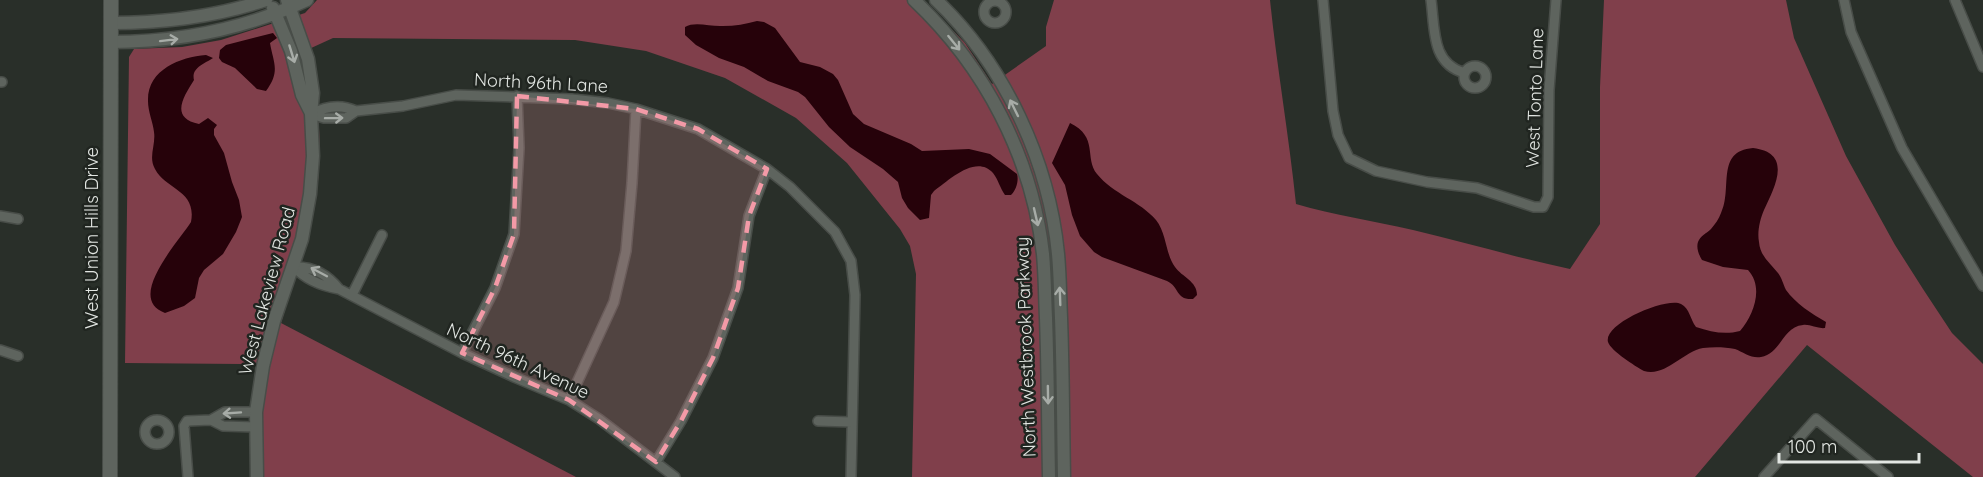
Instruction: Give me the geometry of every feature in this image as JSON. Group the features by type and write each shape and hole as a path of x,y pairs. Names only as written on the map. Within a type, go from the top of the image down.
{"main road":[{"name":"West Union Hills Drive","path":"110,477 111,0"}],"street":[{"path":"111,23 153,22 200,17 237,10 268,0"},
{"name":"West Lakeview Road","path":"268,0 291,51 302,95 311,114"},
{"path":"111,42 161,41 213,32 275,14 289,4 307,0"},
{"name":"North Westbrook Parkway","path":"915,0 953,40 999,110 1017,150 1031,196 1043,255 1049,475"},
{"name":"North Westbrook Parkway","path":"936,0 964,31 994,71 1012,103 1038,166 1053,222 1058,253 1064,475"},
{"name":"West Tonto Lane","path":"1323,0 1333,111 1338,135 1348,158 1376,171 1427,182 1477,188 1534,207 1543,207 1548,197 1549,90 1556,0"},
{"path":"1431,0 1438,51 1443,60 1455,70 1465,73"},
{"path":"1844,0 1851,32 1902,148 1983,286"},
{"path":"1955,0 1983,67"},
{"name":"West Lakeview Road","path":"257,477 256,412 274,321 302,239 310,194 313,156 311,114 313,93 308,59 289,4"},
{"name":"North 96th Lane","path":"311,114 323,108 346,107 356,111 403,106 456,95 518,96 608,103 636,109 698,129 767,169 790,187 835,232 850,261 855,295 851,477"},
{"path":"462,353 495,288 514,234 519,148 518,96"},
{"path":"569,400 614,302 626,251 636,109"},
{"path":"656,462 681,421 713,358 738,288 749,216 767,169"},
{"path":"0,216 18,219"},
{"path":"352,295 382,235"},
{"name":"North 96th Avenue","path":"294,267 302,276 352,295 462,353 569,400 599,419 675,477"},
{"path":"0,350 18,356"},
{"path":"1047,354 1062,354"},
{"path":"188,477 184,426 187,421 211,420 225,412 256,412"},
{"path":"1764,477 1816,419 1888,477"},
{"path":"211,420 223,426 255,426"},
{"path":"818,422 852,422"},
{"path":"169,432 185,432"},
{"path":"1049,475 1064,475"}],"highlighted area":[{"path":"517,96 636,109 698,129 767,169 749,216 738,288 713,358 681,421 656,462 569,400 462,353 495,288 514,234"}],"shaded area":[{"path":"317,0 923,0 965,43 992,84 1046,46 1046,27 1054,0 1270,0 1296,204 1570,269 1600,224 1600,87 1604,0 1786,0 1794,38 1846,156 1895,245 1923,289 1952,333 1983,364 1983,477 1973,477 1807,345 1695,477 912,477 916,274 910,246 900,229 847,163 796,118 725,78 646,51 575,40 333,38 309,49 319,124 318,180 310,230 281,323 576,477 257,477 263,367 241,364 125,363 129,57 134,49 182,47 221,40 305,13"},
{"path":"757,21 775,28 800,62 820,67 833,74 853,114 864,124 922,151 969,149 990,154 1017,174 1016,188 1013,193 1005,195 995,175 986,168 971,167 955,175 934,191 931,195 929,218 920,220 902,198 898,182 850,147 829,127 805,97 798,92 768,81 744,67 719,58 696,45 685,35 685,27 689,25 732,26"},
{"path":"273,33 277,38 270,43 275,72 266,91 257,89 235,68 222,62 219,58 220,50 226,45"},
{"path":"206,55 213,58 194,72 194,80 183,99 182,112 184,117 190,121 199,124 208,118 217,125 214,135 224,153 242,217 223,254 204,270 199,278 195,298 184,306 165,313 154,306 150,296 152,283 158,269 191,222 192,211 185,197 160,176 153,164 154,137 148,105 149,90 159,73 167,67 176,62"},
{"path":"1070,123 1085,135 1093,168 1103,181 1150,213 1160,225 1172,262 1195,286 1197,295 1193,299 1180,295 1167,281 1102,257 1094,252 1080,236 1065,185 1052,163"},
{"path":"1753,148 1766,151 1773,157 1778,173 1759,226 1758,238 1761,251 1779,275 1790,295 1804,308 1826,322 1825,328 1806,325 1796,327 1790,330 1773,351 1761,357 1751,356 1731,348 1703,348 1695,350 1660,370 1644,371 1618,354 1608,342 1609,335 1615,327 1625,320 1663,304 1681,304 1688,311 1696,327 1723,333 1740,331 1753,309 1755,284 1748,270 1723,267 1702,260 1697,247 1700,238 1711,229 1720,215 1726,193 1729,164 1741,151"}]}
